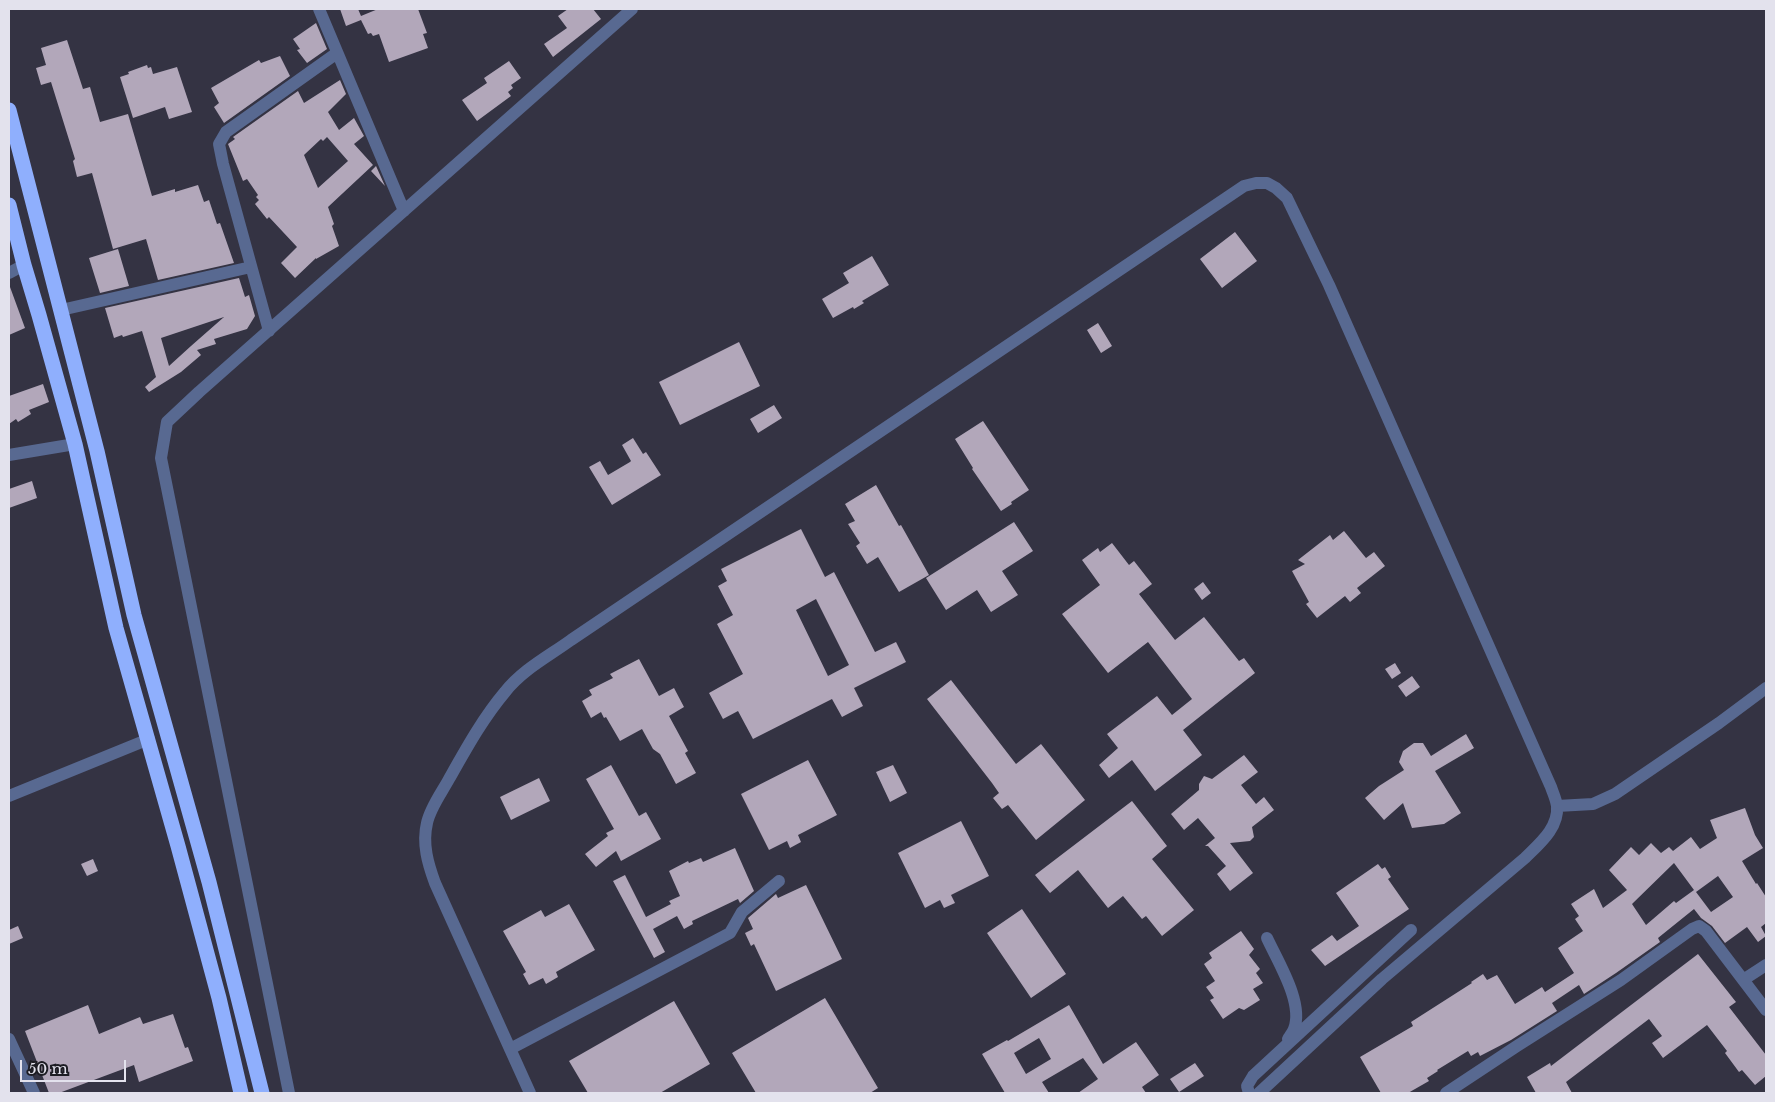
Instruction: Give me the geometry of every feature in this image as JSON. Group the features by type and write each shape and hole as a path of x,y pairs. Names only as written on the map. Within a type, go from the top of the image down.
{"highway":[{"path":"9,110 97,451 134,615 206,872 262,1093"},
{"path":"9,205 24,266 40,315 74,444 108,599 149,739 214,981 241,1093"}],"street":[{"path":"319,9 404,211"},
{"path":"289,1093 161,458 168,422 269,330 632,9"},
{"path":"269,330 219,144 226,132 337,53"},
{"path":"530,1093 435,883 427,859 427,822 471,742 505,691 523,674 571,640 1244,186 1256,182 1267,183 1276,188 1286,198 1295,214 1329,285 1547,778 1557,806 1555,822 1546,837 1525,858 1382,979 1259,1093"},
{"path":"9,273 24,266"},
{"path":"61,310 251,267"},
{"path":"9,455 74,444"},
{"path":"1557,806 1593,804 1615,794 1720,723 1766,688"},
{"path":"9,796 149,739"},
{"path":"510,1049 730,933 742,912 779,881"},
{"path":"1446,1093 1621,980 1692,928 1699,926 1706,932 1766,1010"},
{"path":"1249,1093 1247,1086 1253,1076 1411,930"},
{"path":"1267,938 1294,998 1296,1015 1294,1029 1283,1048"},
{"path":"1743,980 1766,965"},
{"path":"9,1039 34,1093"}],"building":[{"path":"340,9 358,9 361,16 378,9 418,9 427,33 423,34 428,48 389,62 379,34 373,36 371,33 368,34 361,20 346,26"},
{"path":"568,9 593,9 601,19 553,57 544,44 567,28 558,16"},
{"path":"316,23 327,49 307,63 297,50 300,49 293,39"},
{"path":"67,40 83,89 90,87 100,122 128,114 152,196 198,185 204,202 209,200 217,224 220,223 234,263 158,280 146,239 113,249 92,173 77,177 73,161 75,159 51,82 41,85 36,68 46,65 41,48"},
{"path":"280,56 290,76 224,123 214,107 219,103 211,88 259,60 261,63"},
{"path":"509,61 521,78 511,85 513,88 508,92 511,96 477,121 462,100 487,83 484,78"},
{"path":"147,65 148,68 151,67 153,74 177,67 192,112 169,119 165,107 133,118 120,77"},
{"path":"340,80 346,94 328,112 339,130 354,118 364,136 354,144 373,165 328,207 339,246 316,258 295,278 281,263 297,247 269,217 267,219 255,204 259,200 256,197 258,195 247,179 243,181 228,144 235,139 233,137 298,91 304,103","holes":["327,137 348,161 318,188 304,155 321,139 323,141"]},
{"path":"376,166 385,186 371,171"},
{"path":"1235,232 1257,261 1222,288 1200,259"},
{"path":"118,249 129,286 100,293 89,258"},
{"path":"872,256 889,285 862,301 864,303 854,309 853,307 833,318 822,299 849,283 843,273"},
{"path":"239,278 245,297 249,295 255,316 247,329 214,339 216,344 197,350 201,355 181,372 149,392 145,387 156,377 142,331 114,338 105,308","holes":["224,317 169,366 161,338"]},
{"path":"9,287 25,328 9,335"},
{"path":"1098,323 1112,346 1101,353 1087,330"},
{"path":"739,342 760,386 680,425 659,382"},
{"path":"43,384 49,402 29,410 31,414 18,422 16,419 9,424 9,396"},
{"path":"774,405 782,418 758,433 750,419"},
{"path":"983,421 1029,490 1001,511 972,469 955,439"},
{"path":"633,438 643,454 646,452 661,475 612,505 589,467 600,461 608,475 630,462 622,445"},
{"path":"32,481 37,498 9,508 9,489"},
{"path":"876,485 929,575 899,592 878,557 867,564 856,546 860,543 848,524 855,521 845,504"},
{"path":"1014,522 1033,551 1002,571 1018,595 991,612 977,590 946,610 926,578"},
{"path":"801,529 825,577 834,572 875,652 896,642 906,662 854,688 863,706 842,717 832,699 753,739 738,711 723,719 709,693 743,674 717,624 733,615 718,586 727,581 721,569","holes":["816,599 849,665 828,676 796,610"]},
{"path":"1344,531 1366,558 1374,552 1385,566 1357,588 1361,593 1350,602 1345,596 1317,618 1306,604 1309,602 1292,571 1305,564 1298,560 1330,535 1333,540"},
{"path":"1112,543 1129,565 1134,561 1152,584 1139,594 1175,640 1204,617 1239,661 1244,658 1255,673 1183,730 1202,755 1155,791 1132,760 1109,778 1099,765 1118,748 1107,734 1157,696 1172,715 1192,699 1148,642 1108,673 1062,614 1100,585 1082,560 1098,548 1100,552"},
{"path":"1203,582 1211,593 1202,600 1194,589"},
{"path":"639,659 659,696 674,688 684,707 669,716 688,751 685,753 696,773 676,784 660,754 653,749 642,729 620,741 606,717 604,718 601,712 591,718 582,701 592,695 589,690 613,678 610,674"},
{"path":"1395,663 1401,673 1392,679 1385,669"},
{"path":"1412,676 1420,687 1406,697 1398,686"},
{"path":"951,680 1016,764 1041,744 1085,800 1036,840 1008,805 1002,809 993,798 999,793 927,699"},
{"path":"1466,734 1474,748 1435,771 1461,813 1444,824 1412,828 1403,803 1384,820 1365,798 1379,786 1404,770 1399,762 1403,751 1414,743 1423,743 1431,756"},
{"path":"1244,755 1258,772 1241,785 1256,804 1264,797 1274,810 1252,827 1254,837 1250,841 1230,843 1253,873 1230,891 1217,874 1226,866 1208,846 1205,846 1215,838 1198,818 1184,830 1171,814 1199,790 1199,784 1204,776 1212,779"},
{"path":"808,760 837,815 798,835 801,842 790,848 787,841 769,850 741,794"},
{"path":"611,765 639,816 646,812 661,839 621,861 616,851 596,867 585,854 608,836 606,833 614,829 586,779"},
{"path":"893,765 907,793 890,802 876,772"},
{"path":"539,778 550,801 511,820 500,797"},
{"path":"1132,801 1167,846 1152,859 1194,910 1162,936 1146,916 1142,919 1123,896 1108,908 1078,870 1050,893 1035,875"},
{"path":"1745,808 1755,835 1763,848 1742,861 1766,897 1766,923 1761,927 1766,936 1758,942 1747,927 1725,943 1712,926 1701,918 1694,909 1658,938 1660,942 1584,994 1579,985 1552,1003 1557,1011 1511,1040 1480,1056 1478,1052 1471,1056 1468,1051 1437,1070 1427,1078 1429,1081 1408,1093 1381,1093 1360,1057 1413,1026 1411,1022 1483,974 1487,980 1497,975 1515,1004 1542,987 1545,992 1574,973 1558,948 1583,931 1575,919 1579,916 1571,904 1594,889 1603,908 1627,890 1609,870 1631,847 1639,855 1651,843 1661,853 1669,847 1673,851 1691,837 1700,849 1717,838 1710,820","holes":["1674,863 1694,890 1676,903 1674,901 1646,925 1632,904","1718,876 1733,897 1711,912 1696,892"]},
{"path":"961,821 989,876 951,895 955,903 944,908 940,900 925,908 898,853"},
{"path":"735,848 754,891 740,903 738,899 692,921 693,924 684,929 677,916 653,929 665,952 654,958 613,881 625,875 646,917 671,904 669,901 680,896 669,871 688,861 689,863 701,858 703,862"},
{"path":"93,859 98,871 87,876 81,864"},
{"path":"1378,864 1382,869 1385,867 1391,877 1388,879 1409,909 1325,966 1311,950 1332,935 1337,941 1359,926 1336,893"},
{"path":"806,885 842,959 776,991 754,944 751,946 745,933 753,929 748,918 776,894 778,898"},
{"path":"569,904 595,950 556,972 558,977 546,984 543,978 529,985 523,974 526,972 503,931 541,910 545,917"},
{"path":"1022,909 1066,974 1031,998 987,933"},
{"path":"18,926 23,938 9,944 9,930"},
{"path":"1241,931 1254,949 1249,955 1260,969 1256,973 1263,983 1253,989 1260,1000 1244,1010 1239,1008 1223,1019 1210,1000 1214,998 1206,987 1215,981 1204,964 1212,958 1209,953"},
{"path":"1698,954 1736,1002 1729,1007 1766,1055 1766,1076 1755,1085 1742,1070 1739,1072 1725,1053 1727,1051 1707,1025 1663,1058 1652,1043 1662,1036 1649,1019 1566,1082 1572,1093 1536,1093 1527,1077 1550,1063 1551,1066"},
{"path":"825,998 878,1088 870,1093 756,1093 732,1053"},
{"path":"674,1001 710,1064 660,1093 588,1093 569,1061"},
{"path":"88,1005 99,1034 140,1017 143,1024 173,1014 185,1048 188,1047 193,1061 139,1082 134,1065 59,1093 49,1093 25,1031"},
{"path":"1069,1005 1103,1064 1136,1042 1159,1075 1142,1087 1146,1093 1078,1093 1098,1079 1083,1058 1042,1082 1049,1093 1005,1093 982,1054","holes":["1039,1038 1051,1059 1026,1074 1014,1053"]},
{"path":"1195,1063 1204,1076 1179,1092 1170,1079"}]}
